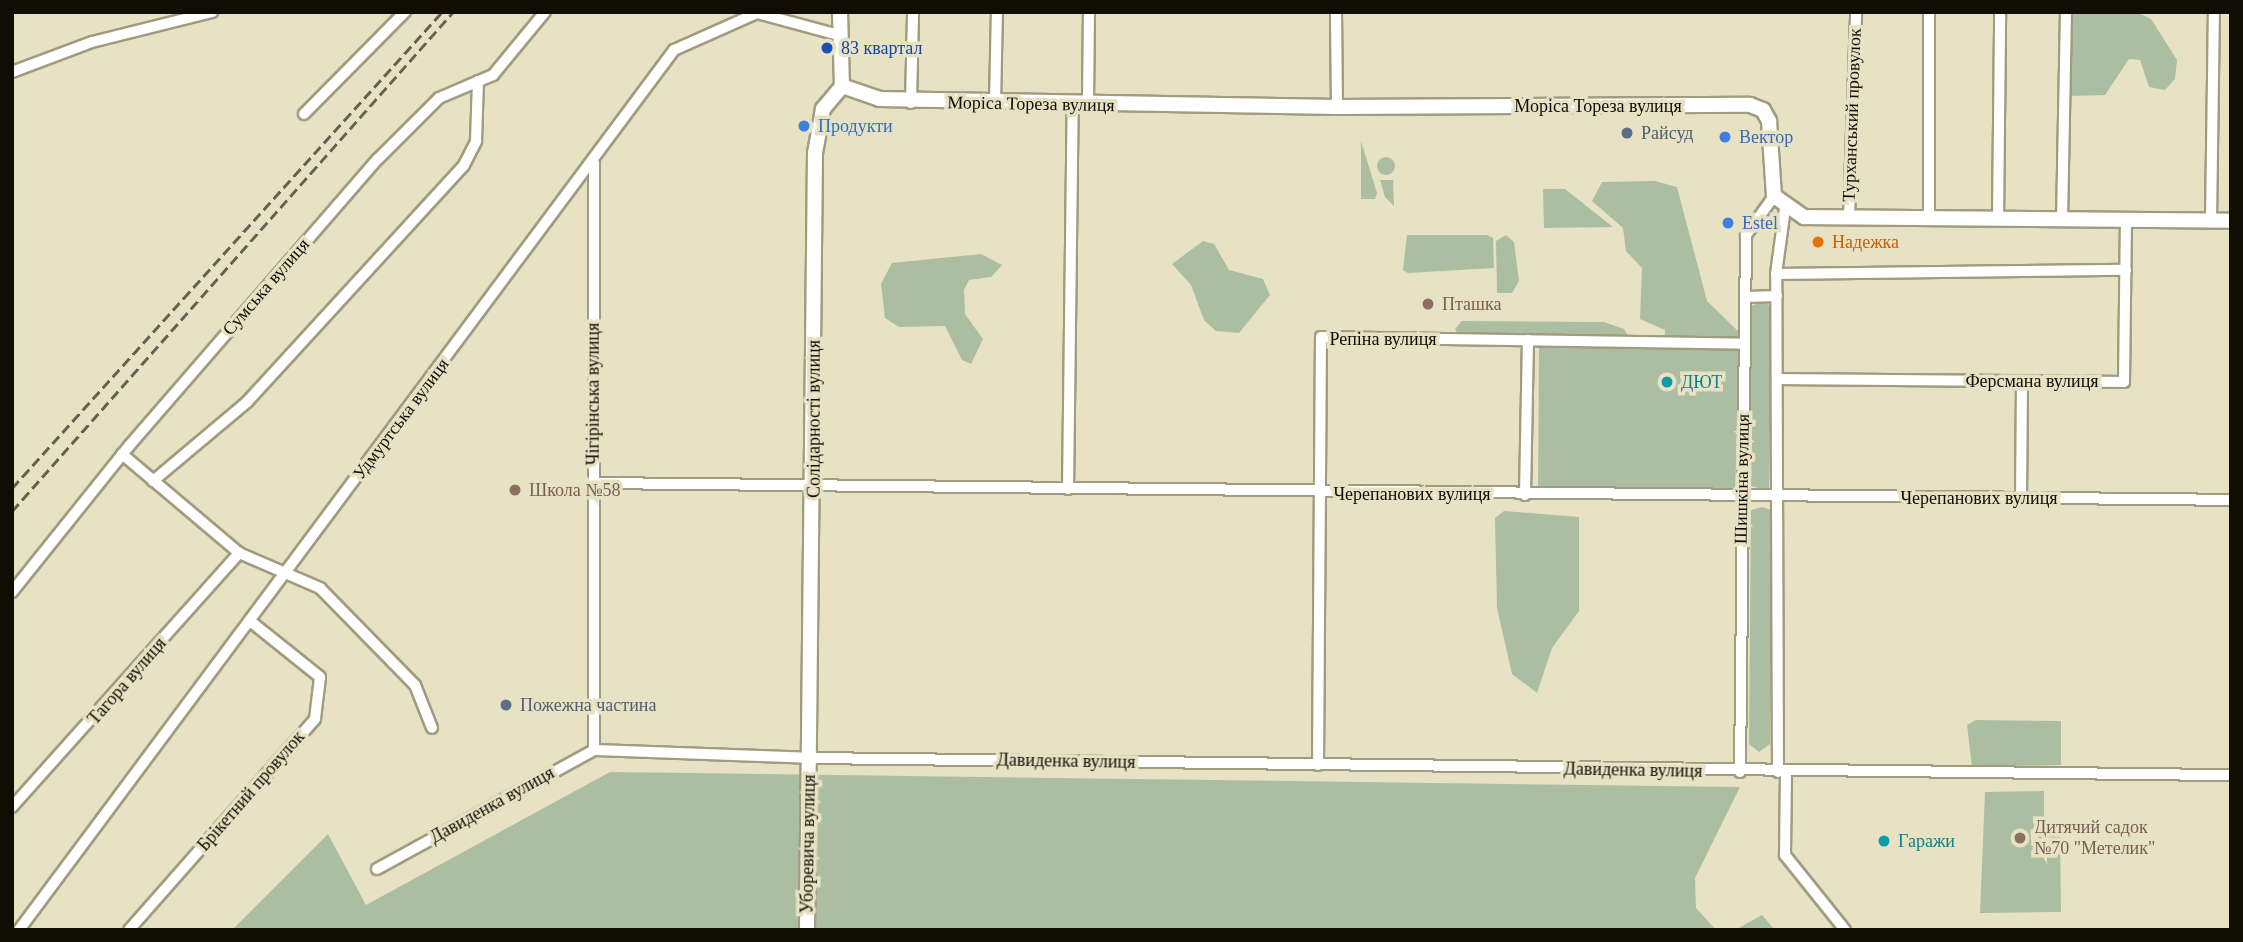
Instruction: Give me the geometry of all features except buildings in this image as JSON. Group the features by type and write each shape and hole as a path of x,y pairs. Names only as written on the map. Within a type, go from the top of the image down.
{"street":[{"path":"12,72 92,42 212,12"},
{"path":"304,114 405,12"},
{"name":"Сумська вулиця","path":"12,592 122,454 378,159 439,98 493,75 545,12"},
{"path":"841,12 842,86"},
{"path":"911,103 913,12"},
{"path":"995,104 997,12"},
{"path":"1088,104 1089,12"},
{"path":"1336,12 1337,107"},
{"name":"Турханський провулок","path":"1849,217 1856,12"},
{"path":"1929,12 1929,218"},
{"path":"1998,219 2000,12"},
{"path":"2062,219 2066,12"},
{"path":"2211,221 2214,12"},
{"name":"Удмуртська вулиця","path":"19,930 594,163 674,50 733,16 757,13 842,36"},
{"path":"153,481 247,401 464,165 476,141 478,81"},
{"name":"Моріса Тореза вулиця","path":"842,86 879,99 911,103 1337,107 1750,105 1763,110 1769,121 1774,197"},
{"name":"Солідарності вулиця","path":"810,758 815,153 823,109 842,86"},
{"path":"1068,489 1073,104"},
{"name":"Чiгiрiнська вулиця","path":"594,163 594,750"},
{"path":"1774,197 1785,208 1804,217 2231,221"},
{"name":"Шишкiна вулиця","path":"1740,772 1746,235 1774,197"},
{"path":"1785,208 1776,274 1785,855 1845,930"},
{"name":"Ферсмана вулиця","path":"1778,379 2124,382 2126,220"},
{"path":"1776,274 2126,270"},
{"path":"1746,297 1777,296"},
{"name":"Репiна вулиця","path":"1318,765 1321,337 1745,344"},
{"path":"1525,495 1528,340"},
{"path":"2021,498 2022,381"},
{"path":"122,454 239,553 320,588 415,685 432,728"},
{"name":"Черепанових вулиця","path":"593,483 1320,494 2231,500"},
{"name":"Тагора вулиця","path":"12,807 239,553"},
{"name":"Брiкетний провулок","path":"129,930 314,719 320,677 250,621"},
{"name":"Давиденка вулиця","path":"377,869 594,750 810,758 1740,772 2231,775"},
{"name":"Уборевича вулиця","path":"807,930 810,758"}],"green space":[{"path":"2070,12 2136,12 2151,19 2177,60 2175,79 2165,90 2149,87 2140,60 2129,59 2105,95 2070,96"},
{"path":"1361,141 1377,193 1375,199 1361,199"},
{"path":"1382,157 1390,157 1395,166 1393,173 1382,175 1377,170 1377,162"},
{"path":"1380,180 1393,180 1394,206 1385,197"},
{"path":"1655,181 1677,187 1707,301 1741,334 1735,491 1538,490 1539,347 1556,346 1504,338 1476,346 1464,343 1455,329 1462,321 1604,322 1624,329 1633,344 1664,346 1665,330 1640,319 1642,268 1626,251 1623,228 1592,201 1602,182"},
{"path":"1543,189 1565,189 1613,227 1544,228"},
{"path":"1407,235 1487,235 1493,238 1494,268 1408,273 1403,270"},
{"path":"1506,235 1514,242 1519,281 1512,293 1497,293 1496,241"},
{"path":"1203,241 1214,244 1229,270 1263,279 1270,295 1239,333 1216,331 1204,320 1191,285 1172,264"},
{"path":"981,254 1002,265 991,277 969,280 964,290 965,314 983,339 971,364 962,360 945,326 899,327 885,318 881,284 892,263"},
{"path":"1761,302 1772,306 1769,491 1751,486 1751,306"},
{"path":"1762,507 1772,510 1770,744 1759,752 1749,744 1751,510"},
{"path":"1504,511 1579,517 1579,611 1552,648 1537,693 1512,674 1497,608 1495,518"},
{"path":"1976,720 2061,721 2061,765 1972,767 1967,725"},
{"path":"610,772 1740,787 1695,878 1696,908 1715,929 1739,928 1762,915 1775,930 232,930 328,834 366,905"},
{"path":"2044,791 2044,816 2060,835 2061,912 1980,913 1985,792"}],"railway":[{"path":"12,488 442,12"},
{"path":"12,511 453,12"}],"place":[{"name":"83 квартал","path":"827,48"},
{"name":"Продукти","path":"804,126"},
{"name":"Райсуд","path":"1627,133"},
{"name":"Вектор","path":"1725,137"},
{"name":"Estel","path":"1728,223"},
{"name":"Надежка","path":"1818,242"},
{"name":"Пташка","path":"1428,304"},
{"name":"ДЮТ","path":"1667,382"},
{"name":"Школа №58","path":"515,490"},
{"name":"Пожежна частина","path":"506,705"},
{"name":"Дитячий садок №70 \"Метелик\"","path":"2020,838"},
{"name":"Гаражи","path":"1884,841"}]}
